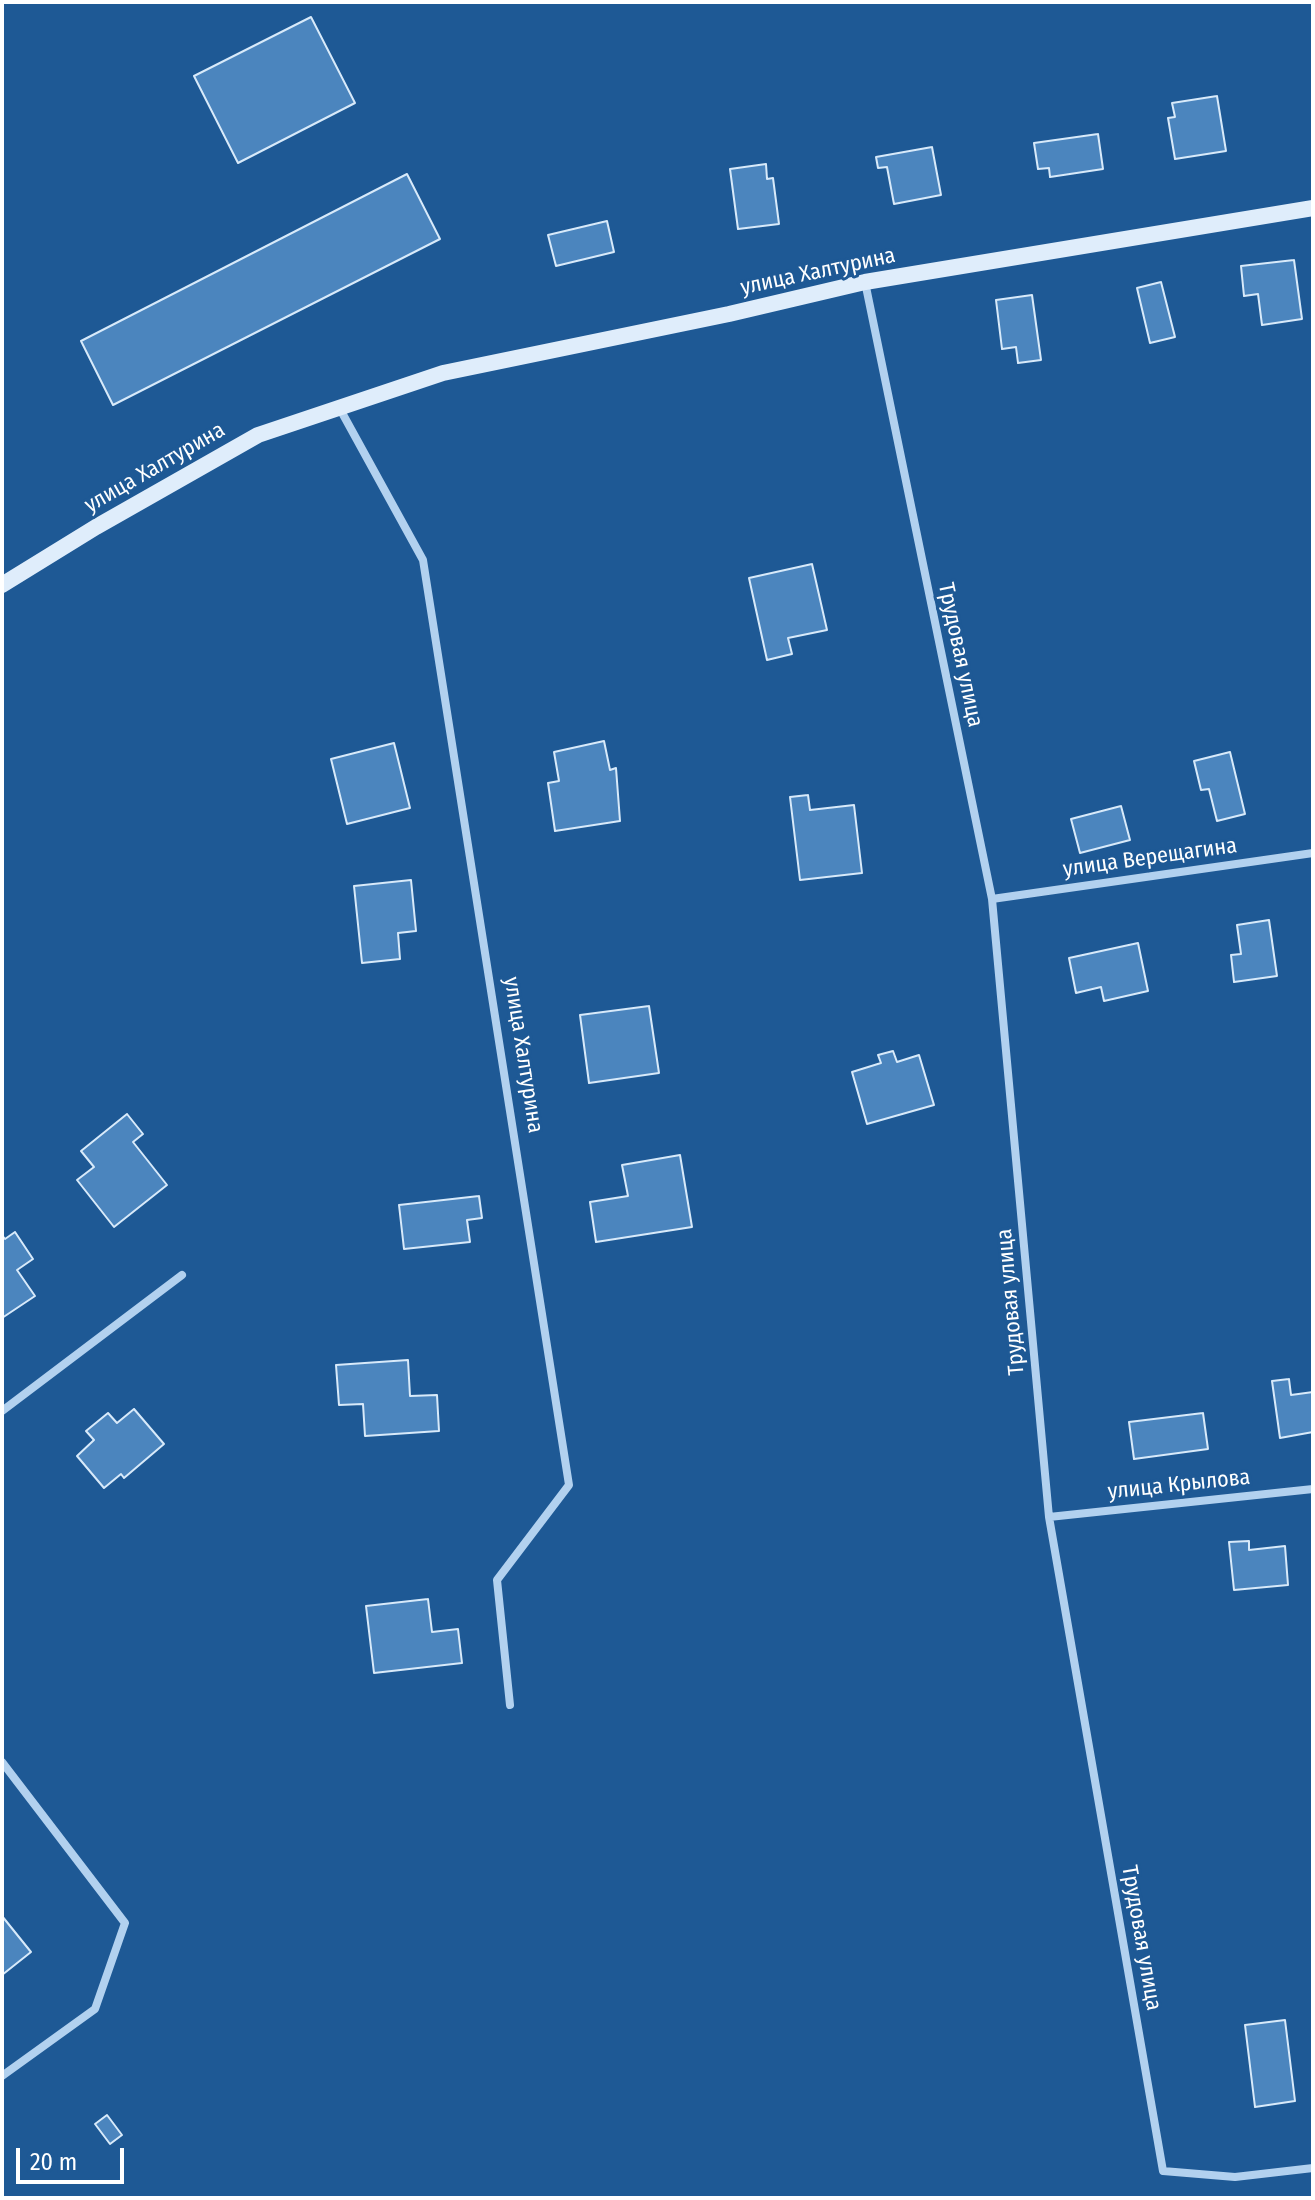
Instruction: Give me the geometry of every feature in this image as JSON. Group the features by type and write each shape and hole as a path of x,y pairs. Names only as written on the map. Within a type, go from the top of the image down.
{"main road":[{"name":"улица Халтурина","path":"2,585 96,527 258,435 443,373 729,314 865,282 1313,208"}],"street":[{"name":"Трудовая улица","path":"865,282 992,899 1049,1517 1163,2171 1235,2177 1313,2168"},
{"name":"улица Халтурина","path":"340,409 423,560 569,1485 497,1580 510,1705"},
{"name":"улица Верещагина","path":"992,899 1313,853"},
{"path":"2,1411 182,1275"},
{"name":"улица Крылова","path":"1049,1517 1313,1489"},
{"path":"2,1762 125,1923 95,2009 2,2076"}],"building":[{"path":"311,17 355,103 238,163 194,76"},
{"path":"1217,96 1226,151 1175,159 1168,118 1175,117 1172,103"},
{"path":"1098,134 1103,169 1050,177 1049,168 1038,169 1034,143"},
{"path":"932,147 941,195 894,204 887,167 878,168 876,157"},
{"path":"766,164 767,179 773,178 779,224 738,229 730,169"},
{"path":"407,174 440,239 113,405 81,341"},
{"path":"607,221 614,252 556,266 548,235"},
{"path":"1294,260 1302,319 1262,325 1258,294 1244,296 1241,266"},
{"path":"1161,282 1175,337 1150,343 1137,288"},
{"path":"1032,295 1041,360 1018,363 1016,347 1002,349 996,300"},
{"path":"812,564 827,630 788,638 792,654 767,660 749,578"},
{"path":"604,741 610,770 616,768 620,821 555,831 548,783 559,781 554,752"},
{"path":"394,743 410,808 347,824 331,759"},
{"path":"1230,752 1245,814 1217,821 1209,789 1201,790 1194,761"},
{"path":"808,795 810,810 854,805 862,873 800,880 790,797"},
{"path":"1121,806 1130,840 1080,853 1071,819"},
{"path":"411,880 416,931 398,933 400,959 362,963 354,886"},
{"path":"1269,920 1277,976 1234,982 1231,955 1241,954 1237,925"},
{"path":"1138,943 1148,991 1104,1001 1101,987 1076,993 1069,958"},
{"path":"649,1006 659,1073 589,1083 580,1015"},
{"path":"893,1051 897,1062 919,1055 934,1105 867,1124 852,1072 881,1063 878,1055"},
{"path":"127,1114 143,1134 133,1142 167,1185 114,1227 77,1180 94,1167 81,1151"},
{"path":"680,1155 692,1227 596,1242 590,1202 628,1196 622,1165"},
{"path":"479,1196 482,1218 467,1220 470,1242 404,1249 399,1205"},
{"path":"15,1232 33,1259 17,1270 35,1296 2,1318 2,1235 5,1239"},
{"path":"408,1360 410,1396 437,1395 439,1431 365,1436 363,1404 339,1405 336,1365"},
{"path":"1289,1379 1291,1395 1313,1392 1313,1432 1280,1438 1272,1381"},
{"path":"134,1409 164,1444 124,1478 121,1474 104,1488 77,1456 94,1440 86,1431 108,1413 117,1423"},
{"path":"1203,1413 1208,1449 1134,1459 1129,1422"},
{"path":"1249,1541 1249,1550 1285,1546 1288,1585 1234,1590 1229,1542"},
{"path":"428,1599 432,1632 458,1629 462,1663 374,1673 366,1606"},
{"path":"2,1916 31,1952 2,1975"},
{"path":"1285,2020 1295,2101 1255,2107 1245,2025"},
{"path":"107,2115 122,2135 110,2144 95,2124"}]}
